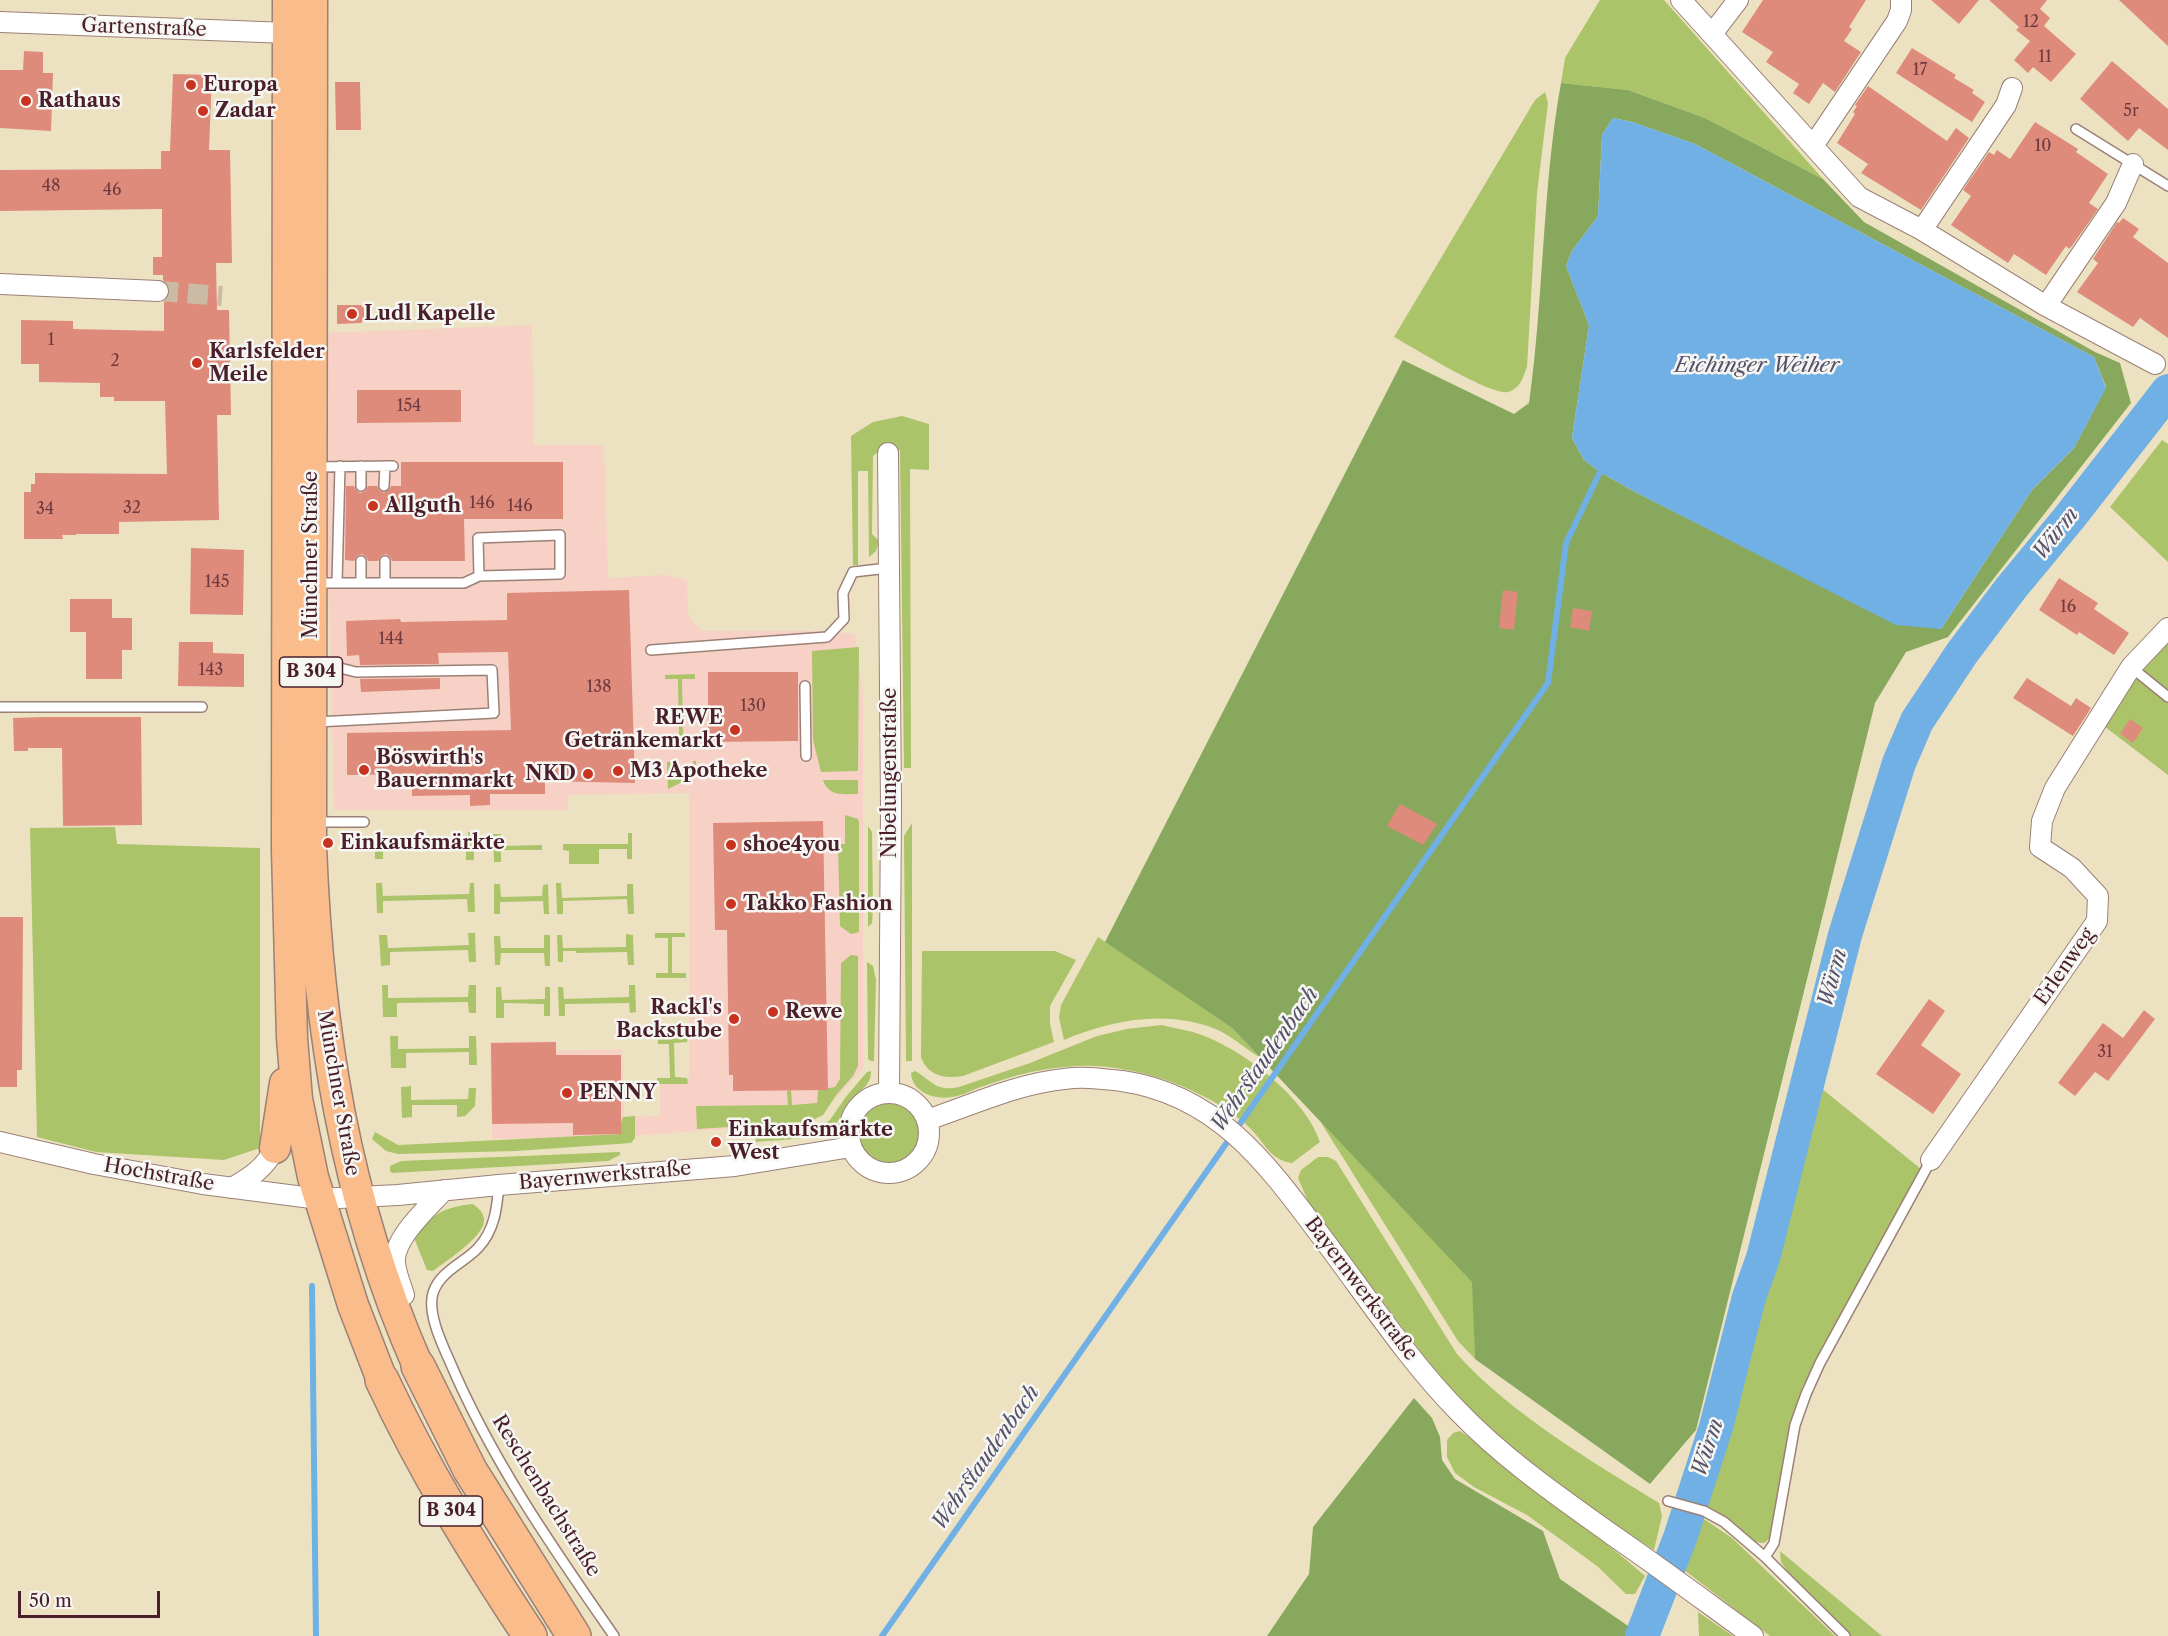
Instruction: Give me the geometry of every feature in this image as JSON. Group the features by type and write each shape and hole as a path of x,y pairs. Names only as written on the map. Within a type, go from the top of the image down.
{"highway":[{"name":"B 304","path":"418,1366 470,1470 574,1636"},
{"name":"B 304","path":"382,1380 437,1488 530,1636"}],"main road":[{"name":"Münchner Straße","path":"288,0 300,33"},
{"name":"Münchner Straße","path":"312,0 300,33 299,430 308,467 307,583 299,671 299,823 292,1038 300,1120 319,1199"},
{"name":"Münchner Straße","path":"299,823 314,912 320,987 337,1101 358,1197"},
{"path":"275,1148 292,1038"},
{"name":"B 304","path":"358,1197 369,1237 418,1366"},
{"name":"B 304","path":"319,1199 353,1305 382,1380"}],"street":[{"path":"1681,0 1860,197 1922,231 2046,306 2155,364"},
{"path":"1712,34 1738,0"},
{"path":"1814,146 1897,21 1901,10 1901,0"},
{"name":"Gartenstraße","path":"0,22 300,33"},
{"path":"1922,231 2007,105 2012,88"},
{"path":"2046,306 2116,202 2133,164"},
{"path":"0,284 158,291"},
{"name":"Nibelungenstraße","path":"888,453 891,807 889,1093"},
{"name":"Erlenweg","path":"1931,1160 2097,921 2098,896 2072,868 2040,847 2042,821 2055,788 2131,667 2168,628"},
{"name":"Bayernwerkstraße","path":"927,1120 996,1095 1065,1078 1097,1078 1142,1084 1198,1107 1223,1123 1250,1147 1279,1180 1439,1392 1502,1453 1544,1486 1753,1636"},
{"path":"889,1093 908,1097 919,1106 927,1120 930,1129 929,1142 924,1154 916,1164 905,1171 893,1174 868,1167 858,1159 851,1147 849,1133 851,1120 868,1098 889,1093"},
{"name":"Hochstraße","path":"0,1142 94,1164 232,1188 319,1199"},
{"name":"Bayernwerkstraße","path":"358,1197 735,1166 851,1147"},
{"path":"232,1188 262,1168 275,1148"},
{"path":"404,1334 407,1307 395,1262 398,1245 444,1190"},
{"name":"Münchner Straße","path":"319,1199 358,1197"}],"lane":[{"path":"2076,129 2168,186"},
{"path":"361,466 361,486"},
{"path":"384,486 389,466 308,467 307,583 464,583 479,576 560,574 560,535 478,538 479,576"},
{"path":"361,561 361,583"},
{"path":"385,561 385,583"},
{"path":"651,650 827,637 844,619 843,593 853,573 888,568"},
{"path":"2131,667 2168,698"},
{"path":"299,671 340,668 356,672 492,669 494,713 299,723"},
{"path":"805,686 806,756"},
{"path":"0,707 202,707"},
{"path":"299,823 364,822"},
{"path":"1765,1557 1774,1543 1795,1425 1806,1394 1820,1363 1931,1160"},
{"name":"Reschenbachstraße","path":"499,1185 495,1219 478,1247 439,1282 432,1294 434,1326 460,1386 495,1456 563,1563 614,1636"},
{"path":"1668,1501 1704,1511 1724,1522 1765,1557 1845,1636"}],"shaded area":[{"path":"532,325 534,445 604,445 608,578 663,575 687,580 688,614 701,631 826,631 855,634 863,694 863,1069 812,1123 628,1136 492,1139 490,1042 556,1041 557,1051 622,1049 624,1117 660,1116 660,1078 689,1078 689,793 568,795 568,810 334,810 330,627 321,451 321,333"}],"green space":[{"path":"1600,0 1664,0 1823,179 1705,118 1628,90 1561,83 1565,58"},
{"path":"1561,83 1628,90 1705,118 1823,179 1864,222 2095,352 2120,363 2131,403 1948,637 1906,652 1875,703 1696,1430 1650,1484 1475,1359 1472,1282 1232,1028 1105,942 1403,360 1514,414 1529,403 1555,123","holes":["1613,118 1632,122 1695,144 2094,357 2106,387 2074,448 2032,490 1941,629 1762,556 1635,492 1584,460 1572,438 1589,325 1566,266 1572,251 1598,216 1602,135"]},
{"path":"1545,92 1548,103 1537,193 1527,367 1516,388 1508,392 1499,391 1470,379 1394,337 1535,100"},
{"path":"902,416 929,424 929,470 910,469 911,768 904,768 900,450 879,451 873,456 872,534 879,541 876,551 869,557 868,471 858,471 858,565 853,565 851,436 873,422"},
{"path":"2162,440 2168,444 2168,562 2110,507"},
{"path":"2168,643 2168,775 2104,726 2134,680"},
{"path":"859,647 858,771 821,772 813,740 812,651"},
{"path":"695,674 695,679 682,679 683,735 696,736 696,742 667,742 667,735 679,735 678,679 665,679 665,675"},
{"path":"678,761 678,774 693,773 693,761 696,761 696,775 668,789 667,762"},
{"path":"823,780 858,780 858,794 833,792"},
{"path":"845,815 858,819 859,822 859,932 851,934 840,926 838,844 845,844"},
{"path":"912,823 912,1061 906,1061 904,836"},
{"path":"868,826 872,832 873,910 872,923 868,927"},
{"path":"115,827 117,844 260,848 260,1148 224,1160 96,1152 37,1137 30,828"},
{"path":"375,832 381,832 382,844 468,844 468,832 474,832 474,860 466,860 466,849 383,850 383,859 375,859"},
{"path":"628,833 632,833 632,859 627,859 627,849 599,849 599,864 569,864 569,851 563,850 563,844 628,844"},
{"path":"493,834 501,834 501,846 542,845 542,850 501,850 501,862 494,862"},
{"path":"376,883 382,883 383,896 469,894 470,883 474,883 475,912 468,912 467,899 383,901 383,913 377,913"},
{"path":"556,883 561,883 562,898 627,896 627,884 633,884 634,914 628,914 627,899 563,901 563,914 557,914"},
{"path":"494,884 500,884 501,897 542,896 543,885 548,884 549,914 544,914 543,901 500,902 500,914 494,914"},
{"path":"468,933 475,933 476,962 469,962 468,950 390,952 390,965 381,966 379,935 387,935 388,948 469,945"},
{"path":"655,933 685,933 685,937 672,937 672,973 686,973 686,978 656,978 656,973 668,973 668,938 655,938"},
{"path":"626,934 633,935 634,965 628,965 627,952 563,951 563,962 558,962 557,935 562,935 563,948 626,947"},
{"path":"544,935 550,935 550,966 545,966 544,953 501,953 500,965 495,965 494,936 500,936 501,948 544,948"},
{"path":"1098,937 1232,1028 1260,1058 1231,1037 1213,1028 1175,1019 1119,1023 1064,1040 1059,1018 1061,1005"},
{"path":"922,951 1055,951 1076,960 1050,1006 1050,1024 1054,1042 963,1076 949,1077 932,1072 921,1057"},
{"path":"851,955 858,956 858,1066 823,1115 809,1122 697,1129 696,1106 788,1105 787,1091 791,1090 792,1105 817,1103 818,1090 835,1087 840,1079 841,963"},
{"path":"867,962 873,966 876,980 874,1061 868,1059"},
{"path":"382,985 388,985 388,998 468,997 469,985 476,985 476,1013 469,1013 468,1002 397,1003 397,1017 383,1017"},
{"path":"629,985 635,985 636,1012 630,1013 629,1003 565,1004 565,1016 559,1016 558,987 563,987 564,999 629,997"},
{"path":"496,987 501,987 502,1000 545,999 545,987 550,987 550,1016 544,1016 544,1004 504,1003 504,1018 496,1018"},
{"path":"1162,1025 1207,1037 1257,1066 1289,1094 1313,1126 1320,1142 1292,1163 1284,1161 1272,1154 1249,1127 1212,1101 1168,1081 1121,1069 1076,1066 1042,1070 1004,1079 959,1096 946,1098 926,1094 912,1080 911,1073 915,1071 939,1087 959,1087 1030,1063 1097,1036 1127,1029"},
{"path":"390,1036 398,1036 398,1049 469,1048 469,1036 476,1036 477,1065 469,1065 469,1052 406,1053 406,1068 391,1068"},
{"path":"688,1038 687,1042 674,1043 675,1077 687,1078 688,1084 657,1084 657,1078 670,1078 669,1044 658,1044 658,1039"},
{"path":"871,1071 866,1086 851,1101 837,1122 826,1130 807,1137 756,1142 755,1133 817,1129 830,1120 845,1098 867,1072"},
{"path":"411,1086 411,1100 468,1099 469,1088 476,1088 475,1106 465,1116 457,1117 457,1105 412,1105 412,1117 402,1118 401,1087"},
{"path":"1821,1088 1921,1169 1802,1388 1792,1419 1770,1538 1764,1543 1754,1542 1704,1506"},
{"path":"889,1103 906,1108 914,1116 919,1133 914,1150 906,1158 889,1163 872,1158 864,1150 859,1133 864,1116 872,1108"},
{"path":"635,1116 635,1138 631,1143 516,1151 398,1154 386,1151 372,1139 375,1132 398,1145 621,1134 623,1117"},
{"path":"1320,1121 1473,1282 1475,1359 1458,1341"},
{"path":"620,1152 620,1155 608,1161 392,1173 390,1171 390,1166 401,1161"},
{"path":"1318,1157 1328,1157 1336,1161 1457,1354 1502,1397 1527,1417 1659,1503 1662,1516 1654,1550 1600,1515 1522,1457 1483,1424 1446,1385 1311,1208 1298,1178 1301,1170"},
{"path":"473,1204 484,1217 483,1226 464,1248 433,1271 427,1270 414,1238 432,1217 454,1207"},
{"path":"1414,1398 1432,1418 1440,1437 1442,1460 1455,1479 1543,1531 1560,1579 1631,1628 1628,1636 1267,1636 1309,1574 1313,1527"},
{"path":"1460,1431 1503,1467 1595,1535 1645,1576 1635,1594 1626,1594 1597,1566 1527,1515 1474,1487 1455,1473 1447,1457 1447,1440 1453,1433"},
{"path":"1673,1510 1701,1517 1732,1538 1835,1636 1770,1636 1662,1553"},
{"path":"1780,1551 1882,1636 1849,1636 1789,1574 1781,1562"},
{"path":"1698,1612 1733,1636 1699,1636"}],"water":[{"name":"Eichinger Weiher","path":"1613,118 1632,122 1695,144 2094,357 2106,388 2074,448 2032,490 1941,629 1896,625 1635,492 1584,460 1572,438 1589,325 1566,266 1572,251 1598,216 1602,135"}],"building":[{"path":"1763,0 1866,0 1849,27 1852,29 1844,41 1861,52 1835,92 1823,83 1809,104 1793,93 1799,84 1766,62 1773,52 1742,32"},
{"path":"1931,0 1979,0 1959,24"},
{"path":"1989,0 2047,0 2040,9 2050,18 2044,26 2076,54 2051,82 2033,67 2028,73 2014,60 2030,41 2016,30 2019,27"},
{"path":"2119,0 2168,0 2168,46"},
{"path":"1912,48 1956,75 1954,78 1974,90 1972,93 1985,102 1972,122 1896,73"},
{"name":"Rathaus","path":"24,51 43,52 43,73 53,73 51,131 0,128 0,70 23,70"},
{"path":"2112,61 2168,109 2168,150 2139,128 2128,141 2080,99"},
{"path":"173,74 212,75 209,150 230,150 232,263 216,263 217,310 229,310 231,415 217,415 219,520 119,522 119,534 76,534 62,535 63,539 24,539 24,492 31,492 31,484 35,484 35,473 167,474 165,401 114,401 114,397 100,397 100,383 39,382 39,364 21,364 21,320 73,321 73,329 164,331 164,302 170,291 163,280 163,275 153,275 153,257 162,257 162,209 0,211 0,170 161,169 161,151 170,151"},
{"path":"335,82 360,82 361,130 336,130"},
{"path":"1868,86 1947,141 1956,128 1969,138 1921,210 1861,173 1868,164 1837,143 1855,114 1853,112 1857,106 1855,105"},
{"path":"2035,122 2078,149 2076,152 2108,174 2089,203 2098,209 2072,246 2069,249 2066,246 2046,275 2014,254 2008,263 1951,225 1971,196 1963,190 1989,152 1994,155 1997,150 2010,159"},
{"path":"2123,218 2139,229 2133,237 2168,263 2168,338 2140,318 2133,327 2077,292 2098,263 2093,259 2117,222 2119,223"},
{"name":"Ludl Kapelle","path":"337,305 361,305 366,310 367,318 361,323 337,324"},
{"path":"357,390 461,390 461,422 357,423"},
{"path":"401,462 563,462 563,519 464,519 465,561 392,561 386,554 378,561 368,561 362,554 354,561 345,560 346,486 354,486 360,493 368,486 377,486 384,493 391,486 401,486"},
{"path":"191,548 244,550 243,615 190,614"},
{"path":"2059,578 2098,603 2094,609 2129,633 2114,655 2079,632 2077,635 2039,610"},
{"path":"629,590 635,783 545,781 545,794 490,794 490,805 470,806 470,795 412,796 412,774 347,775 347,733 511,730 508,652 438,653 439,664 360,665 359,655 347,656 346,621 507,620 507,593"},
{"path":"1503,590 1518,592 1514,630 1499,628"},
{"path":"70,599 112,599 112,618 132,618 132,650 122,650 122,679 86,679 86,632 70,632"},
{"path":"1573,608 1592,611 1589,631 1570,627"},
{"path":"179,642 213,642 213,653 244,654 244,687 178,686"},
{"path":"708,672 798,672 798,741 708,742"},
{"path":"440,678 440,689 361,692 360,679"},
{"path":"2027,678 2071,706 2076,698 2091,708 2073,736 2013,698"},
{"path":"141,717 142,825 63,826 62,748 28,748 28,751 14,751 13,718"},
{"path":"2130,719 2143,728 2133,743 2120,734"},
{"path":"1400,804 1437,824 1423,845 1387,826"},
{"path":"823,821 828,1090 733,1091 733,1075 729,1075 727,930 715,930 713,823"},
{"path":"0,917 23,917 22,1070 17,1070 17,1087 0,1087"},
{"path":"1929,999 1945,1011 1921,1045 1961,1074 1933,1114 1876,1074"},
{"path":"2144,1010 2155,1019 2108,1081 2095,1072 2075,1096 2058,1083 2103,1023 2123,1038"},
{"path":"556,1042 556,1055 621,1055 621,1134 573,1135 573,1123 492,1124 491,1043"}],"waterway":[{"name":"Würm","path":"1642,1636 1680,1538 1716,1427 1749,1297 1763,1258 1845,935 1899,763 1917,721 1962,653 2168,391"},
{"name":"Wehrstaudenbach","path":"882,1636 1548,683 1566,543 1600,472 1606,467"},
{"path":"312,1286 316,1636"}],"tunnel":[{"path":"158,291 222,296"}],"place":[{"name":"Europa","path":"191,85"},
{"name":"Rathaus","path":"26,101"},
{"name":"Zadar","path":"203,111"},
{"name":"Ludl Kapelle","path":"352,314"},
{"name":"Karlsfelder Meile","path":"197,363"},
{"name":"Allguth","path":"373,506"},
{"name":"REWE Getränkemarkt","path":"735,730"},
{"name":"Böswirth's Bauernmarkt","path":"364,770"},
{"name":"M3 Apotheke","path":"618,771"},
{"name":"NKD","path":"588,774"},
{"name":"Einkaufsmärkte","path":"328,843"},
{"name":"shoe4you","path":"731,845"},
{"name":"Takko Fashion","path":"731,904"},
{"name":"Rewe","path":"773,1012"},
{"name":"Rackl's Backstube","path":"734,1019"},
{"name":"PENNY","path":"567,1093"},
{"name":"Einkaufsmärkte West","path":"716,1142"}]}
